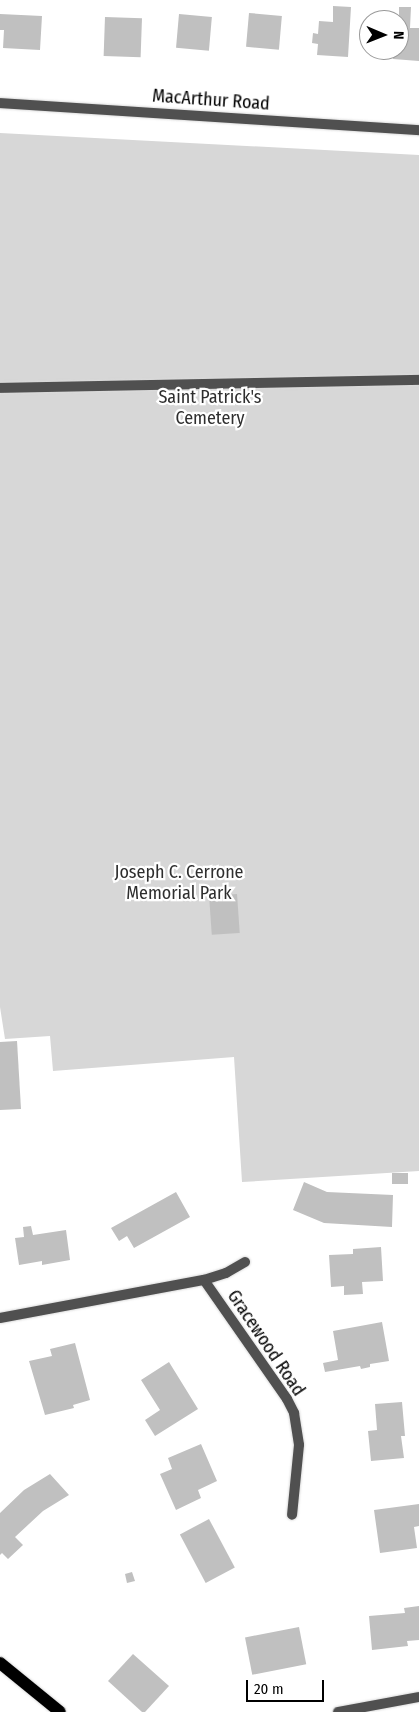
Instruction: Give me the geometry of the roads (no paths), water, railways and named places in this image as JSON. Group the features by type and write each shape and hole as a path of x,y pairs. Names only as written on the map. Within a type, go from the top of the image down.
{"main road":[{"path":"0,1663 60,1712"}],"street":[{"name":"MacArthur Road","path":"0,103 419,130"},
{"path":"0,388 419,380"},
{"name":"Gracewood Road","path":"0,1318 204,1280 226,1273 245,1262"},
{"name":"Gracewood Road","path":"204,1280 287,1399 294,1413 299,1445 292,1515"},
{"path":"338,1712 419,1698"}],"park label":[{"name":"Saint Patrick's Cemetery","path":"210,408"},
{"name":"Joseph C. Cerrone Memorial Park","path":"179,883"}]}
